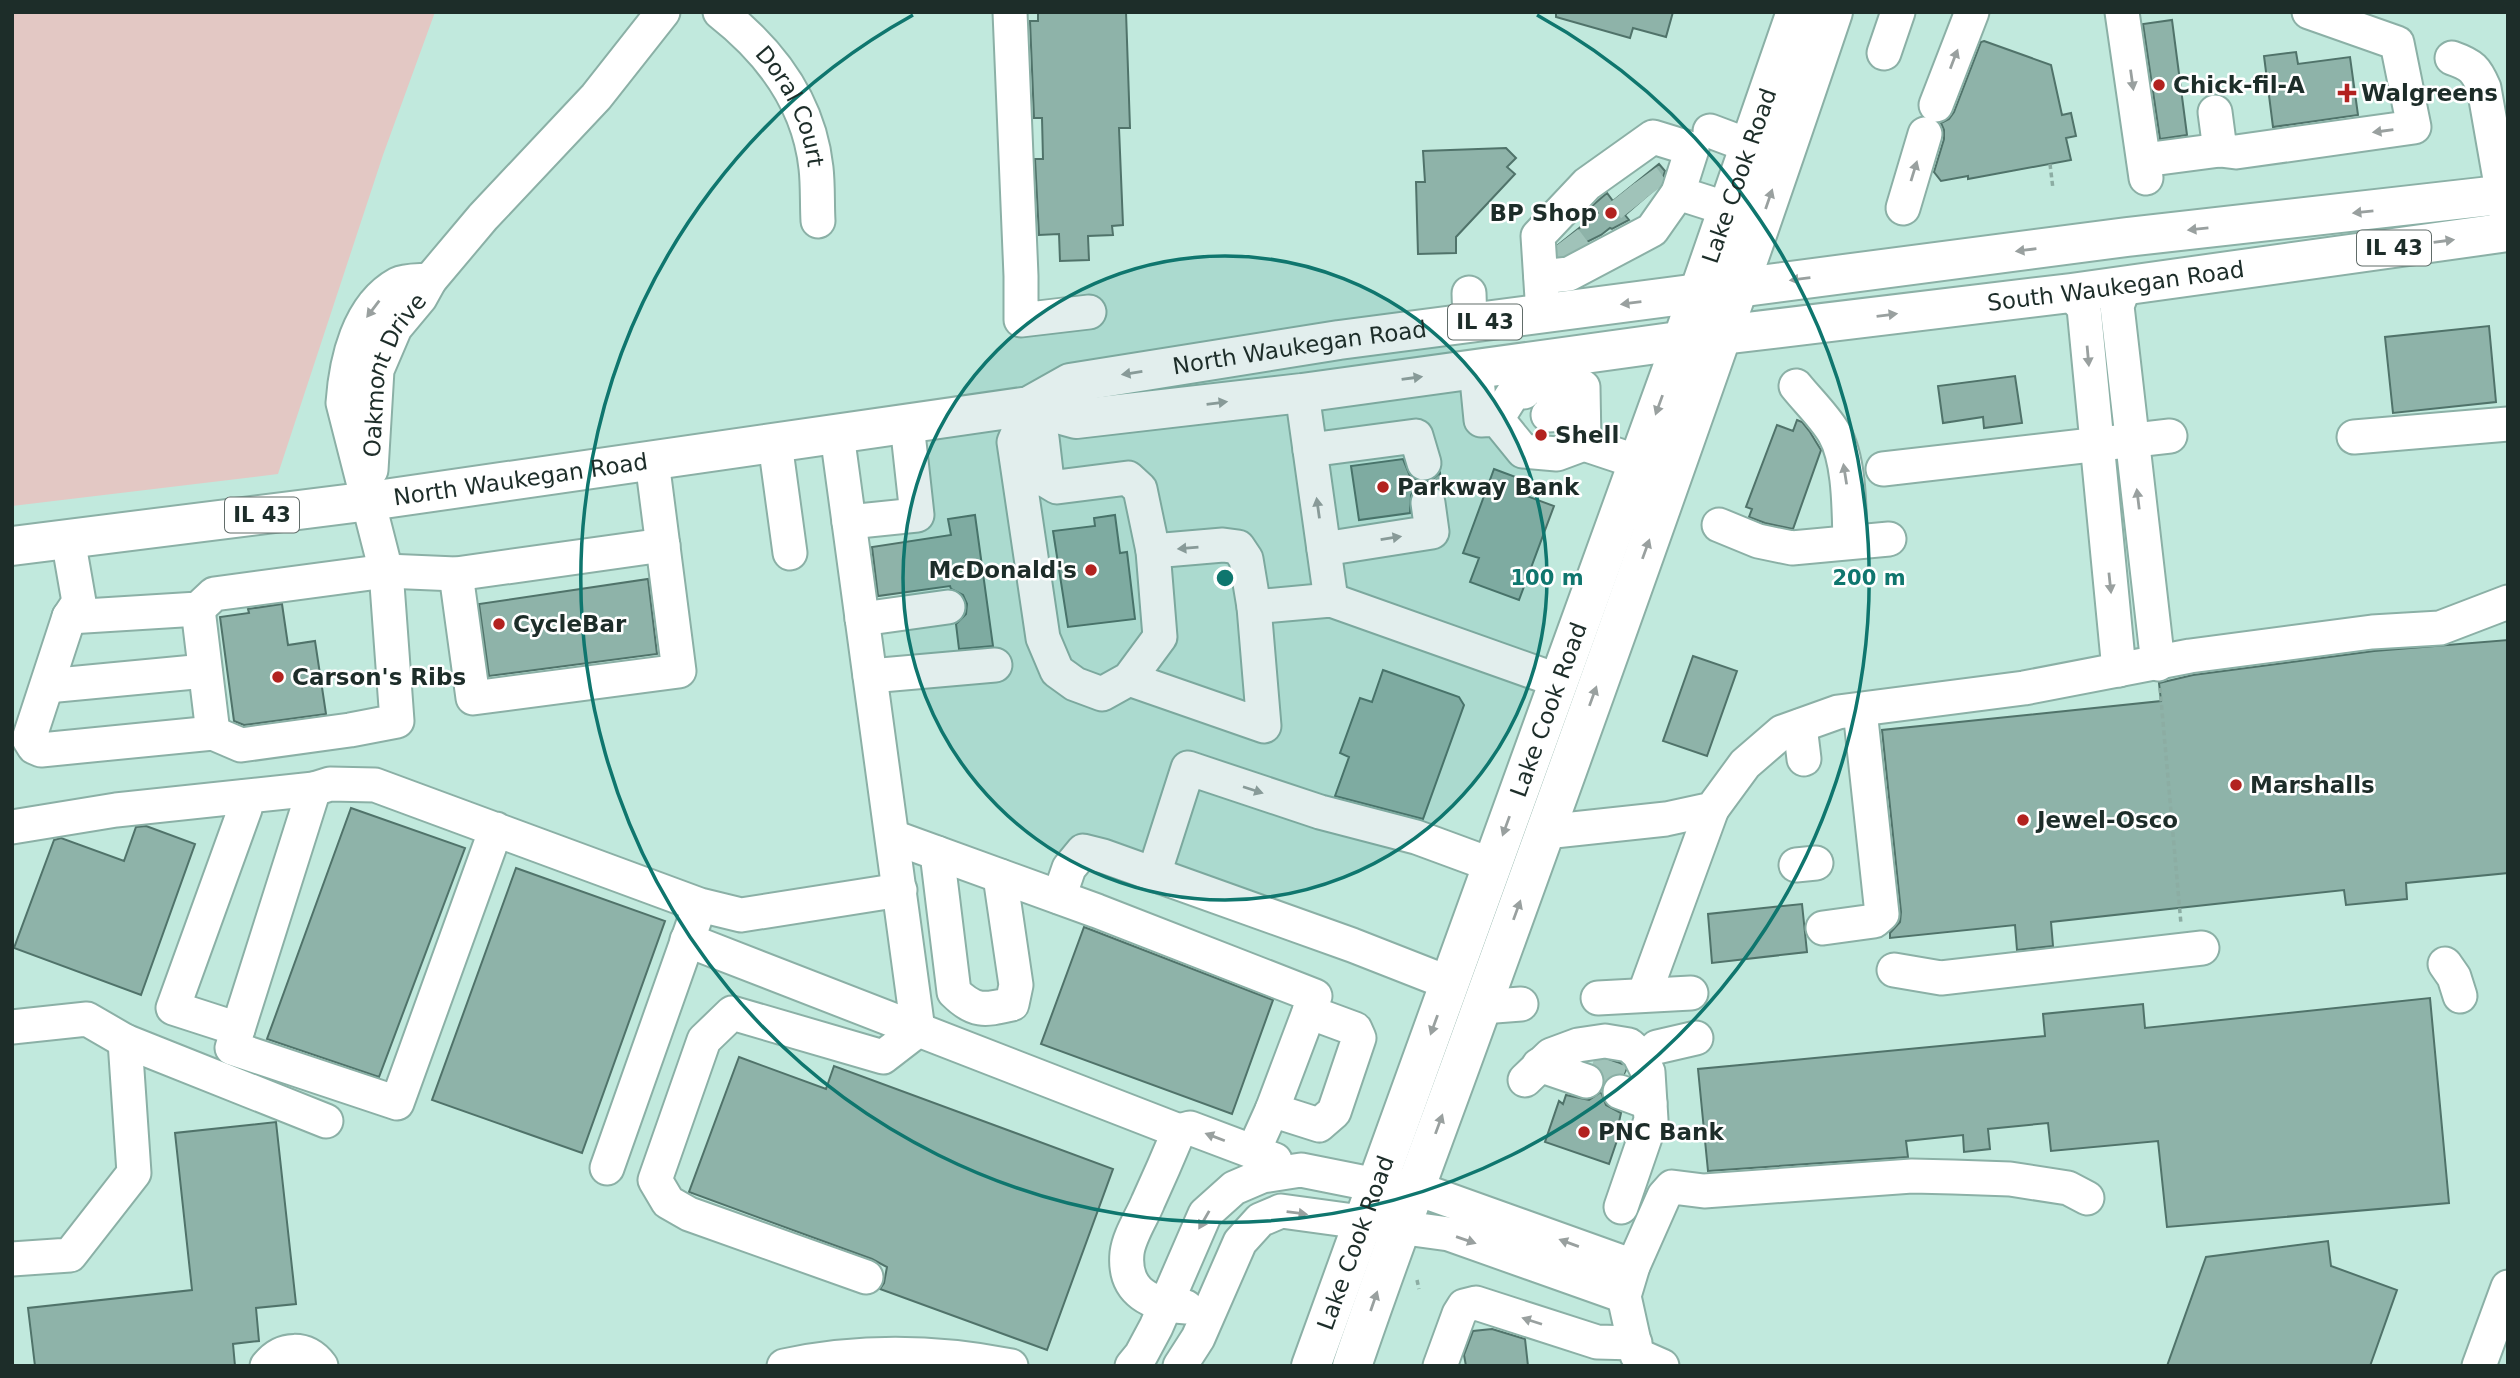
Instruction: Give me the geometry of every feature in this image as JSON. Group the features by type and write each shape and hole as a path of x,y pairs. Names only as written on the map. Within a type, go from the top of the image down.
{"main road":[{"name":"Lake Cook Road","path":"1352,1366 1381,1224 1376,1185 1699,294 1796,12"},
{"name":"Lake Cook Road","path":"1311,1366 1381,1224 1415,1188 1722,335 1833,12"},
{"name":"South Waukegan Road","path":"1739,287 2127,237 2506,203"},
{"name":"South Waukegan Road","path":"1722,335 2071,293 2508,232"},
{"name":"IL 43","path":"1699,294 1739,287"},
{"name":"North Waukegan Road","path":"12,546 370,501 1029,406 1070,383 1339,340 1470,308 1542,296 1699,294"},
{"name":"IL 43","path":"1682,341 1722,335"},
{"name":"North Waukegan Road","path":"1029,406 1076,419 1302,393 1682,341"}],"street":[{"name":"Oakmont Drive","path":"213,733 241,745 397,721 386,571 343,402 345,375 360,329 373,305 399,283 430,280 484,217 596,97 663,12"},
{"name":"Doral Court","path":"720,12 764,51 782,73 801,108 812,142 818,221"},
{"path":"1010,12 1021,320 1089,312"},
{"path":"1902,208 1930,120 1972,12"},
{"path":"2122,12 2145,169 2220,150 2236,152 2414,127 2398,43 2309,12"},
{"path":"2347,12 2414,36 2421,90"},
{"path":"1884,53 1898,14"},
{"path":"2452,58 2466,63 2477,72 2484,88 2506,203"},
{"path":"2215,112 2220,150"},
{"path":"1710,131 1750,146"},
{"path":"1542,296 1569,274 1579,238 1587,184 1728,209"},
{"path":"1542,296 1538,236 1579,238 1642,192"},
{"path":"2125,285 2117,306 2158,664"},
{"path":"2071,293 2084,308 2119,670"},
{"path":"1476,369 1482,420 1529,406 1583,429 1638,462"},
{"path":"1796,386 1834,433 1840,447 1848,497 1850,542"},
{"path":"1302,393 1331,600"},
{"path":"1029,406 1042,438 1046,481 1057,487 1128,478 1140,489 1153,551 1160,637 1129,679 1102,694 1075,684 1057,671 1043,638 1014,442 1029,406"},
{"path":"1529,406 1523,451 1557,454 1583,429"},
{"path":"849,522 916,515 907,424"},
{"path":"2508,424 2355,446 2508,441"},
{"path":"837,434 918,1030"},
{"path":"1310,450 1416,436 1424,463"},
{"path":"1883,469 2170,436"},
{"path":"775,443 790,553"},
{"path":"456,573 473,698 679,671 652,461"},
{"path":"1324,549 1432,532 1428,503"},
{"path":"1719,525 1759,541 1792,548 1889,538"},
{"path":"68,539 79,602 69,617 29,739 34,747 41,750 213,733 198,608"},
{"path":"69,617 198,608 214,594 386,571 456,573 663,545"},
{"path":"1129,679 1264,726 1254,607 1246,559 1238,547 1223,545 1153,551"},
{"path":"1254,607 1331,600 1559,681"},
{"path":"1644,995 1703,871 1712,808 1745,764 1782,732 1838,712 2024,688 2190,656 2372,632 2440,628 2508,602"},
{"path":"862,619 948,607"},
{"path":"870,676 995,665"},
{"path":"47,685 205,671"},
{"path":"1824,928 1874,921 1882,914 1857,711"},
{"path":"1800,726 1804,759"},
{"path":"1154,874 1188,768 1320,812 1416,837 1492,865"},
{"path":"12,827 116,810 314,789 330,784 375,785 700,905 741,915 901,890"},
{"path":"314,789 232,1048 397,1103 496,830"},
{"path":"238,1029 173,1007 245,808 243,797"},
{"path":"1545,832 1666,819 1712,808"},
{"path":"893,837 1059,897 1315,996 1272,1110 1253,1152"},
{"path":"1059,897 1069,868 1083,851 1352,945 1449,983"},
{"path":"937,853 954,992 966,1004 988,1009 1012,1003 1016,985 1000,876"},
{"path":"607,1168 700,905"},
{"path":"687,940 1179,1131 1190,1128 1301,1170 1376,1185 1415,1188 1628,1281"},
{"path":"1894,970 1941,978 2193,950"},
{"path":"1598,998 1691,993"},
{"path":"1482,1007 1521,1004"},
{"path":"1272,1110 1319,1125 1334,1112 1359,1038 1355,1029 1309,1012"},
{"path":"866,1277 689,1214 668,1202 655,1180 704,1040 732,1013 883,1057 918,1030"},
{"path":"12,1027 87,1019 125,1041 326,1121"},
{"path":"1639,1081 1696,1038"},
{"path":"12,1259 70,1255 134,1173 125,1041"},
{"path":"1564,1066 1578,1045 1605,1041 1629,1045 1639,1054 1648,1072 1639,1081"},
{"path":"1621,1207 1651,1120 1639,1081"},
{"path":"1179,1131 1127,1250 1128,1274 1136,1289 1165,1306 1209,1308"},
{"path":"1132,1366 1142,1354 1205,1214 1234,1188 1262,1176 1301,1170"},
{"path":"1440,1366 1459,1314 1464,1306 1476,1303 1641,1357 1628,1281 1664,1196 1672,1187 1704,1191 1912,1176 1953,1177 2010,1179 2068,1188 2087,1198"},
{"path":"1180,1366 1198,1338 1240,1242 1260,1220 1281,1211 1449,1234 1628,1281"},
{"path":"2479,1366 2508,1287"},
{"path":"267,1366 275,1356 296,1350 315,1358 321,1366"},
{"path":"784,1366 824,1357 899,1353 976,1359 1011,1366"}],"path":[{"path":"2050,164 2053,190"},
{"path":"2162,713 2193,950"},
{"path":"1417,1280 1419,1289"}],"shaded area":[{"path":"12,12 435,12 383,155 278,474 12,506"}],"building":[{"path":"1038,12 1126,12 1130,128 1119,128 1123,225 1112,226 1113,235 1088,236 1089,260 1060,261 1059,234 1039,235 1035,159 1043,159 1042,118 1034,118 1030,21 1038,21"},
{"path":"1556,12 1673,12 1666,37 1633,28 1630,38 1556,17"},
{"name":"Chick-fil-A","path":"2172,20 2187,135 2160,139 2143,24"},
{"path":"1981,42 2051,65 2062,115 2071,113 2076,136 2066,138 2071,160 1968,179 1968,176 1941,181 1934,172 1944,139 1941,123 1949,119 1954,112"},
{"path":"2296,52 2298,64 2350,57 2358,115 2273,127 2264,56"},
{"path":"1506,148 1516,158 1507,167 1515,174 1456,237 1456,253 1418,254 1416,182 1425,182 1423,151"},
{"path":"1659,164 1665,171 1661,184 1625,215 1629,220 1559,256 1558,245 1598,213 1592,206 1607,193 1613,201"},
{"path":"2489,326 2496,402 2393,413 2385,337"},
{"path":"2015,376 2022,423 1984,428 1983,417 1943,423 1938,386"},
{"path":"1797,420 1810,432 1821,450 1793,529 1749,517 1752,509 1746,507 1777,425 1793,431"},
{"name":"Parkway Bank","path":"1403,459 1410,476 1419,481 1430,481 1440,473 1442,490 1435,485 1425,484 1416,488 1411,495 1410,513 1359,520 1351,466"},
{"path":"1494,469 1521,479 1516,492 1554,506 1519,600 1470,582 1479,558 1463,553"},
{"path":"975,515 993,646 959,649 956,624 966,614 967,604 963,595 950,586 878,596 872,547 951,535 948,519"},
{"name":"McDonald's","path":"1115,515 1120,553 1127,552 1135,619 1068,627 1053,531 1095,526 1094,518"},
{"path":"648,579 657,654 489,676 479,604"},
{"name":"Carson's Ribs","path":"282,604 288,645 315,641 326,714 244,725 234,721 220,617"},
{"path":"2508,640 2508,873 2406,883 2407,899 2346,905 2344,890 2051,922 2053,946 2017,950 2015,925 1890,938 1890,933 1900,922 1901,912 1882,730 2161,701 2159,683 2193,675 2374,651"},
{"path":"1693,656 1737,671 1707,756 1663,741"},
{"path":"1383,670 1459,697 1464,705 1423,819 1335,796 1349,757 1340,753 1360,698 1372,702"},
{"path":"351,808 465,848 379,1077 267,1039"},
{"path":"146,826 195,844 141,995 14,948 54,840 61,838 124,861 136,827"},
{"path":"516,868 665,921 582,1153 432,1100"},
{"path":"1802,904 1807,952 1712,963 1708,914"},
{"path":"1084,927 1273,1000 1232,1114 1041,1044"},
{"path":"2430,998 2449,1203 2167,1227 2158,1141 2051,1151 2048,1123 1988,1129 1990,1149 1964,1152 1963,1135 1906,1141 1908,1157 1708,1171 1698,1069 2045,1036 2043,1014 2143,1004 2145,1028"},
{"path":"739,1057 826,1089 834,1066 1113,1169 1047,1350 880,1289 887,1267 872,1259 689,1192"},
{"path":"1605,1060 1620,1063 1626,1070 1624,1074 1616,1073 1605,1081 1601,1069 1595,1064"},
{"name":"PNC Bank","path":"1601,1092 1606,1105 1621,1113 1619,1122 1623,1123 1609,1164 1545,1142 1559,1101 1563,1104 1566,1095 1589,1100"},
{"path":"276,1122 296,1304 256,1308 259,1341 233,1344 235,1366 35,1366 28,1308 192,1290 175,1133"},
{"path":"2328,1241 2331,1266 2397,1290 2370,1366 2167,1366 2206,1257"},
{"path":"1492,1329 1525,1339 1528,1366 1466,1366 1464,1355 1473,1331"}],"tunnel":[{"path":"1643,177 1654,192"},
{"path":"1622,193 1634,208"},
{"path":"1565,239 1577,255"},
{"path":"1590,1071 1624,1083"}],"place":[{"name":"Chick-fil-A","path":"2159,85"},
{"name":"Walgreens","path":"2347,93"},
{"name":"BP Shop","path":"1611,213"},
{"name":"Shell","path":"1541,435"},
{"name":"Parkway Bank","path":"1383,487"},
{"name":"McDonald's","path":"1091,570"},
{"name":"CycleBar","path":"499,624"},
{"name":"Carson's Ribs","path":"278,677"},
{"name":"Marshalls","path":"2236,785"},
{"name":"Jewel-Osco","path":"2023,820"},
{"name":"PNC Bank","path":"1584,1132"}]}
